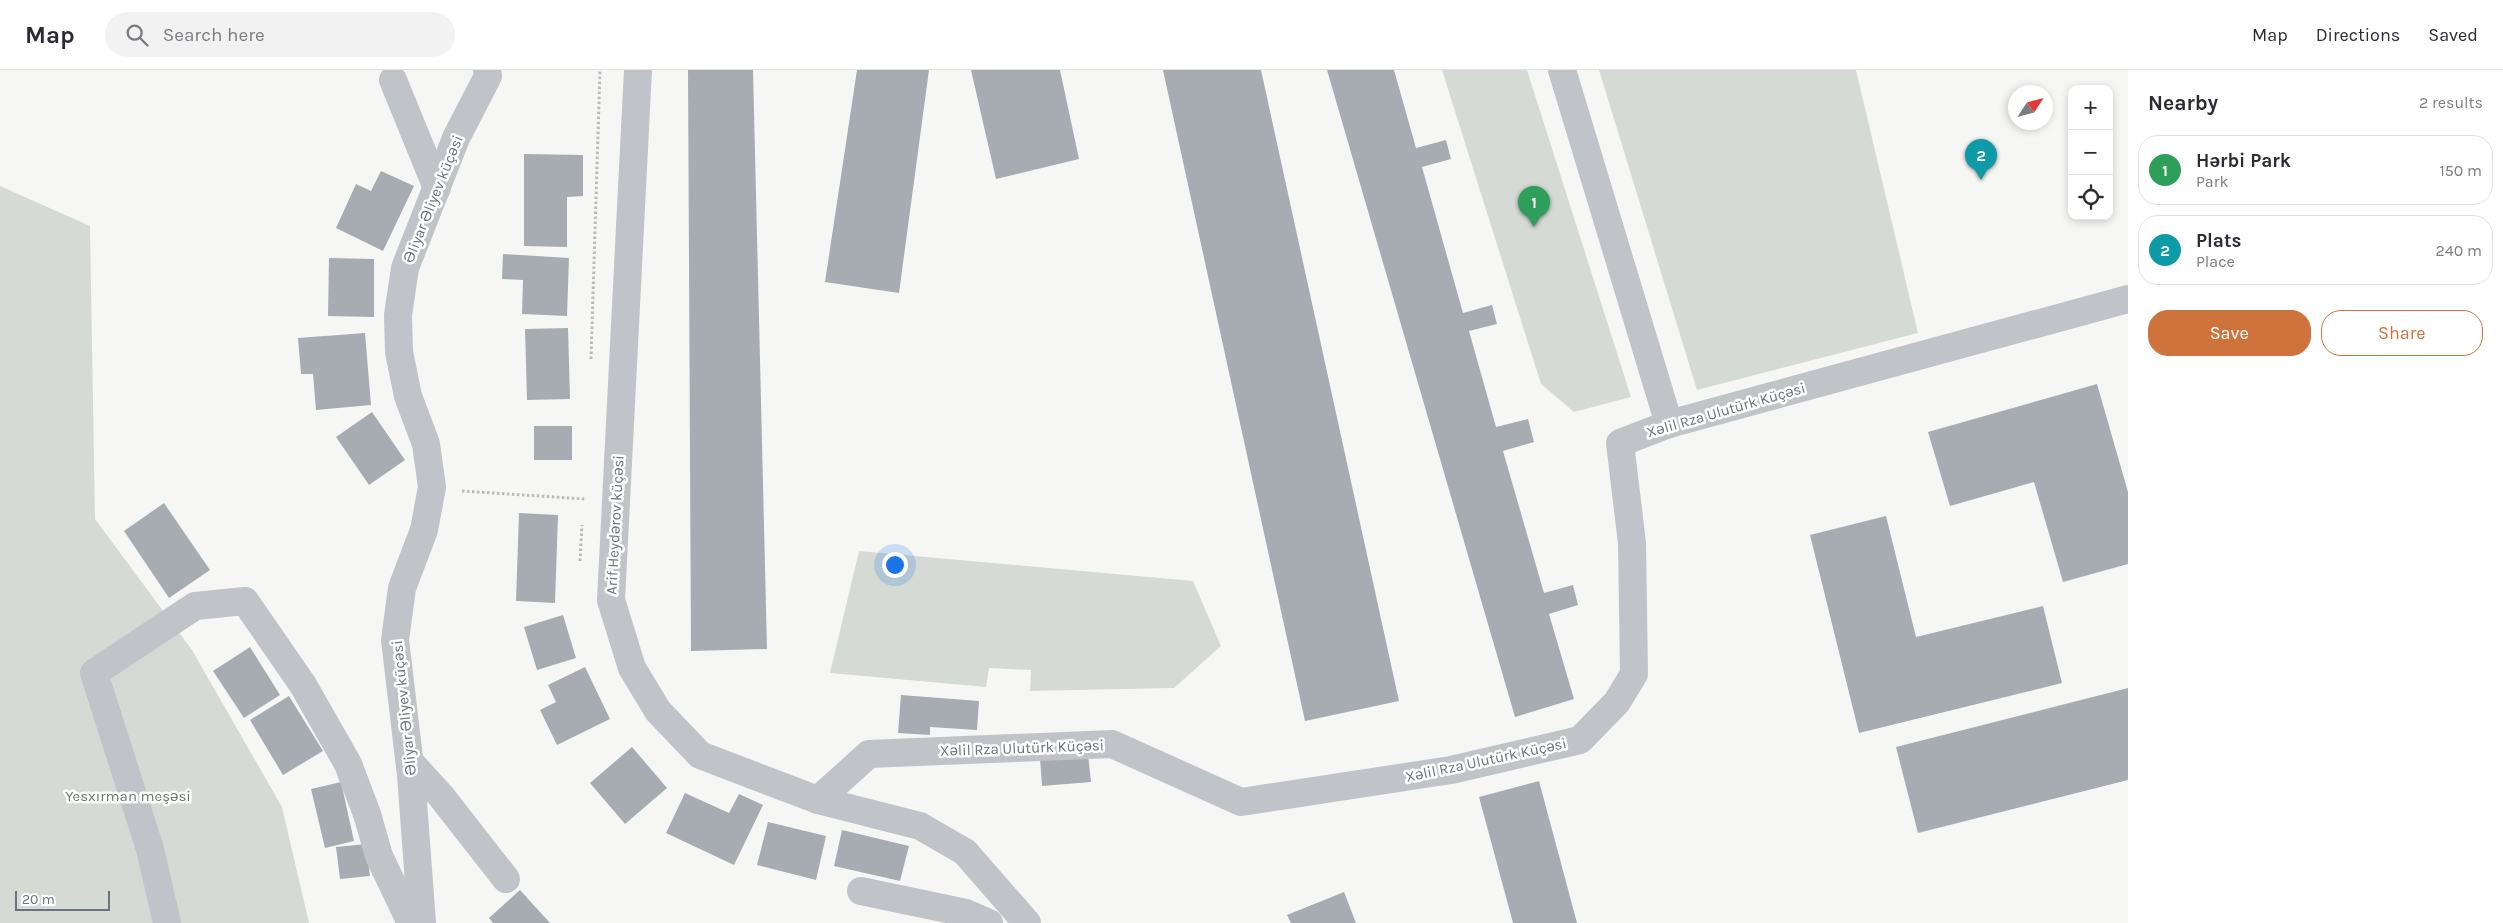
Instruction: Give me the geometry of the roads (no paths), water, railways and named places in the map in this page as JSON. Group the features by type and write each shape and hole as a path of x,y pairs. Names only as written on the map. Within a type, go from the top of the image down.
{"street":[{"name":"Əliyar Əliyev küçəsi","path":"422,923 410,762 395,640 402,588 424,530 432,487 426,444 408,396 399,352 398,315 405,268 456,138 488,76 487,70"},
{"name":"Arif Heydərov küçəsi","path":"638,70 611,600 632,668 658,711 700,756 818,800 920,826 965,852 1027,923"},
{"path":"1562,70 1669,424"},
{"path":"393,80 437,188"},
{"name":"Xəlil Rza Ulutürk Küçəsi","path":"818,800 869,754 1112,744 1240,802 1451,770 1580,740 1617,702 1634,674 1632,543 1620,443 1669,424 2128,299"},
{"path":"167,923 150,849 94,673 195,606 245,602 303,685 348,764 367,814 379,856 412,923"},
{"path":"410,762 441,796 506,879"},
{"path":"861,891 966,913 988,923"}],"place":[{"name":"Plats","path":"1981,180"},
{"name":"Hərbi Park","path":"1534,227"}],"park label":[{"name":"Yesxırman meşəsi","path":"128,796"}]}
